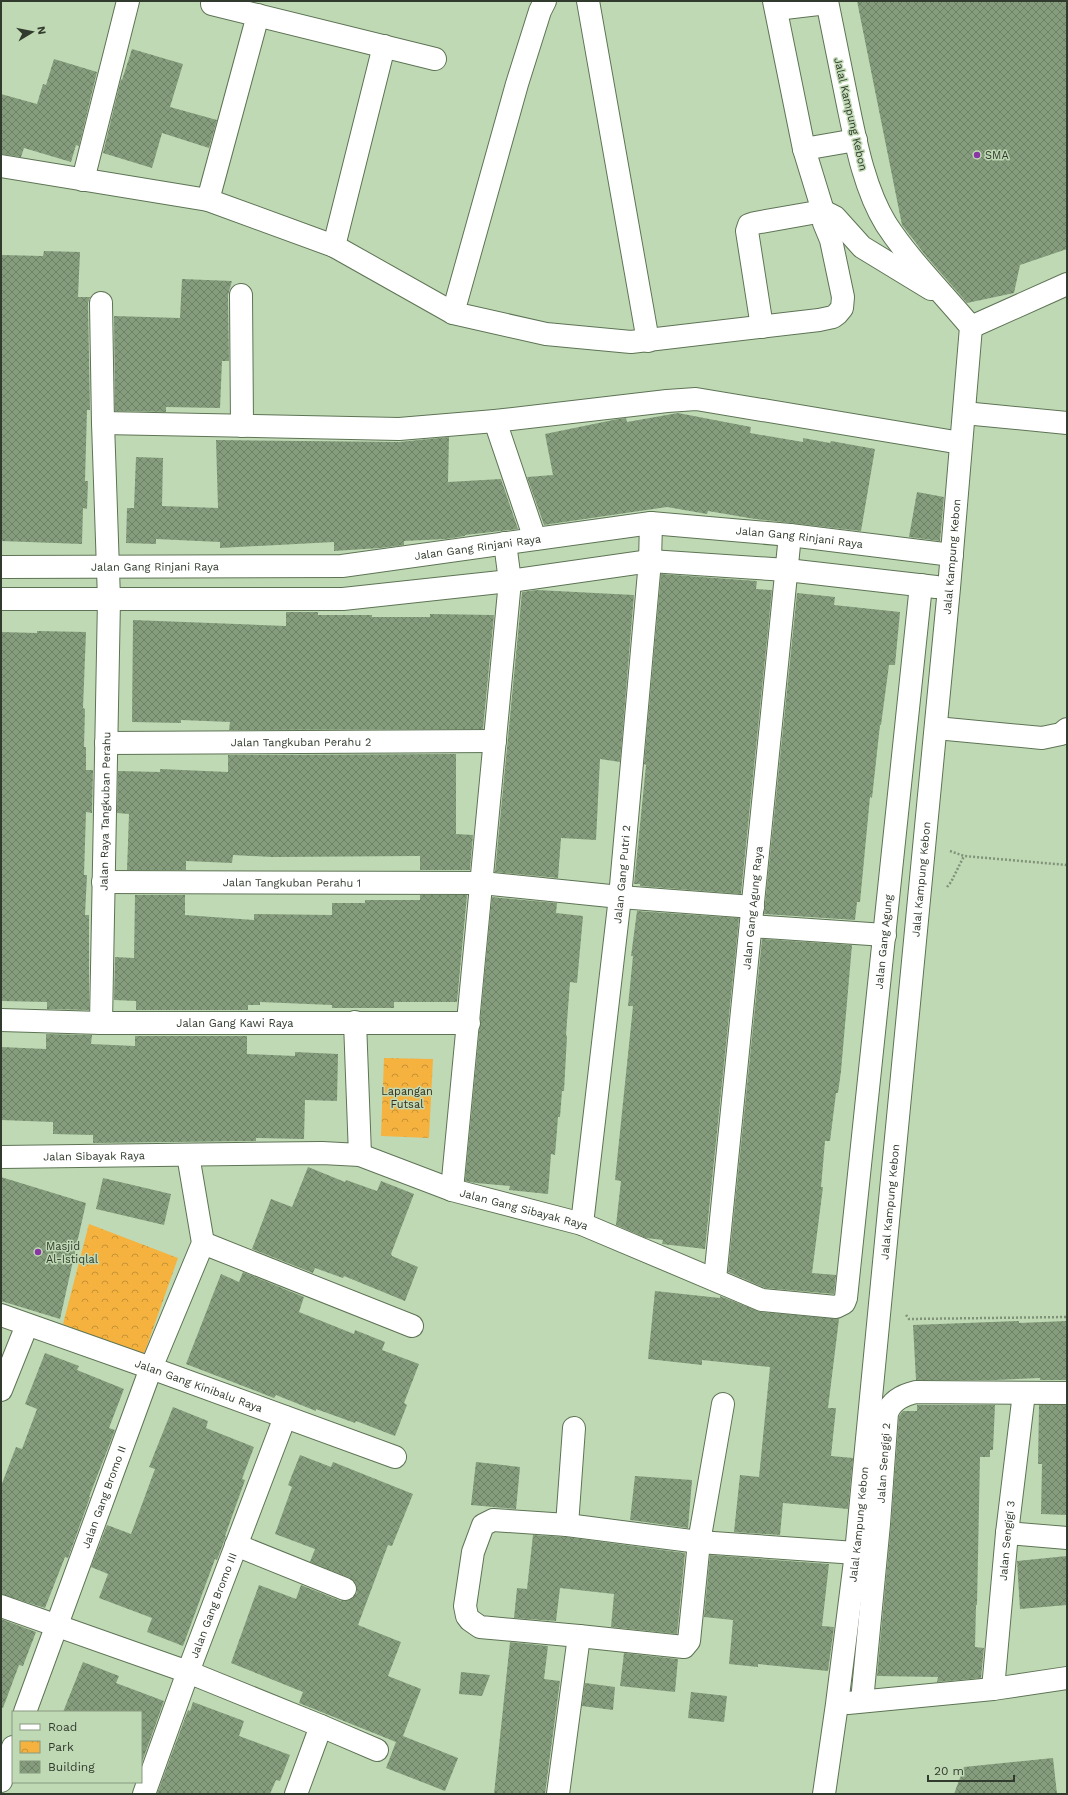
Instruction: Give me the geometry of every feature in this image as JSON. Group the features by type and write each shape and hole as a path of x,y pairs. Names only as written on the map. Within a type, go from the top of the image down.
{"street":[{"path":"83,180 128,1"},
{"path":"453,313 516,84 540,11 545,1"},
{"path":"588,1 648,341"},
{"path":"1,166 208,200 334,246 453,313 546,334 631,342 648,341 833,317 842,308 843,297 831,240 824,223 823,211 804,149 775,5 827,2"},
{"name":"Jalal Kampung Kebon","path":"824,1794 856,1553 936,728 971,327 911,256 886,223 864,174 827,2"},
{"path":"212,4 435,59"},
{"path":"208,200 258,15"},
{"path":"334,246 384,46"},
{"path":"804,149 856,140"},
{"path":"762,327 748,231 749,225 823,211 835,217 862,247 947,299"},
{"path":"971,327 1067,284"},
{"path":"241,295 242,426"},
{"name":"Jalan Raya Tangkuban Perahu","path":"101,303 103,423 109,599 101,1023"},
{"path":"103,423 399,429 495,421 667,400 696,399 961,443"},
{"path":"964,413 1067,422"},
{"path":"495,421 534,539"},
{"name":"Jalan Gang Rinjani Raya","path":"1,567 342,566 651,523 790,536 952,555"},
{"name":"Jalan Gang Putri 2","path":"582,1224 620,897 650,561 651,523"},
{"name":"Jalan Gang Agung Raya","path":"715,1279 790,536"},
{"path":"452,1190 510,581 505,543"},
{"path":"1,599 343,599 510,581 650,561 786,570 949,588"},
{"path":"342,566 343,599"},
{"name":"Jalan Gang Agung","path":"846,1298 921,585"},
{"path":"936,728 1042,738 1060,734 1067,729"},
{"name":"Jalan Tangkuban Perahu 2","path":"106,743 495,741"},
{"name":"Jalan Tangkuban Perahu 1","path":"103,882 482,883 620,897 885,935"},
{"name":"Jalan Gang Kawi Raya","path":"1,1020 101,1023 469,1022"},
{"path":"355,1022 360,1156"},
{"name":"Jalan Gang Sibayak Raya","path":"188,1155 322,1153 360,1156 452,1190 582,1224 715,1279 753,1297 770,1302 836,1307 844,1303 846,1298"},
{"path":"188,1155 203,1243 412,1326"},
{"name":"Jalan Sibayak Raya","path":"1,1157 188,1155"},
{"name":"Jalan Gang Bromo II","path":"25,1711 151,1368 203,1243"},
{"name":"Jalan Gang Kinibalu Raya","path":"1,1315 395,1457"},
{"path":"1,1390 27,1324"},
{"name":"Jalan Sengigi 2","path":"862,1701 879,1524 887,1413 889,1407 902,1396 916,1392 1024,1394 1067,1393"},
{"name":"Jalan Sengigi 3","path":"993,1689 1007,1533 1024,1394"},
{"path":"723,1404 699,1542 688,1644 684,1647 480,1627 470,1620 465,1606 473,1552 484,1525 493,1520 567,1525 699,1542 856,1553"},
{"name":"Jalan Gang Bromo III","path":"144,1794 188,1672 285,1417"},
{"path":"567,1525 574,1428"},
{"path":"1007,1533 1067,1538"},
{"path":"236,1546 345,1589"},
{"path":"1,1606 188,1672 377,1750"},
{"path":"558,1794 579,1636"},
{"path":"837,1704 993,1689 1067,1678"},
{"path":"296,1794 321,1726"},
{"path":"1,1780 12,1749"}],"path":[{"path":"946,887 951,882 964,856 1067,865"},
{"path":"901,1311 910,1319 1067,1317"}],"green space":[{"name":"Lapangan Futsal","path":"384,1058 433,1059 429,1138 381,1136"},
{"path":"89,1224 178,1258 143,1357 63,1324"}],"building":[{"name":"SMA","path":"857,1 1067,1 1067,249 1020,265 1014,293 967,303 926,256 902,225"},
{"path":"132,49 183,64 170,107 217,120 209,148 162,133 152,168 103,153 121,79 122,80"},
{"path":"54,59 97,72 79,146 76,145 71,162 24,148 21,157 1,154 1,94 37,104 43,84 46,85"},
{"path":"44,251 80,252 78,297 90,297 88,303 90,410 87,410 85,481 88,481 87,509 83,508 82,544 1,541 1,255 43,256"},
{"path":"182,279 232,281 228,295 229,361 222,361 220,408 166,407 166,412 115,411 114,316 180,318"},
{"path":"678,413 751,427 750,433 803,442 803,438 830,443 831,441 875,449 861,531 755,519 708,511 707,514 667,507 544,525 527,477 553,475 545,434 618,419 626,418 627,422"},
{"path":"449,437 448,482 501,479 518,529 465,535 446,539 404,541 404,545 380,548 334,551 334,542 220,548 220,542 156,539 156,544 126,543 127,508 134,508 136,457 163,458 162,506 218,508 216,440 399,442"},
{"path":"917,492 944,497 940,541 909,537"},
{"path":"661,574 757,581 756,589 772,590 741,894 640,886 640,884 634,884 646,765 644,764"},
{"path":"537,590 634,595 620,762 600,759 596,840 561,838 558,878 495,872 522,592"},
{"path":"797,593 835,597 834,605 900,612 895,665 889,665 880,725 872,798 870,797 860,902 857,902 855,920 764,914"},
{"path":"286,612 318,612 318,615 372,615 372,617 430,617 430,614 494,615 483,729 229,730 230,722 181,720 181,723 132,722 133,620 286,626"},
{"path":"37,631 86,632 83,708 85,709 84,747 86,747 86,770 93,770 92,813 86,812 84,875 87,875 85,915 89,915 89,1010 47,1009 47,1002 1,1001 1,632 37,633"},
{"path":"456,754 456,834 473,835 470,870 420,870 420,856 272,857 233,855 232,863 186,861 186,870 127,870 129,814 117,813 118,771 160,772 160,769 228,772 228,755"},
{"path":"135,895 185,895 185,915 254,920 254,914 332,915 332,903 365,903 365,900 420,900 420,895 467,895 457,1002 394,1002 394,1008 332,1008 332,1005 260,1002 260,1005 248,1005 248,1010 136,1010 136,1001 114,1000 115,957 134,958"},
{"path":"492,897 557,903 556,913 583,916 577,983 570,982 564,1091 562,1091 560,1117 558,1117 555,1155 551,1154 548,1194 509,1190 510,1186 465,1181"},
{"path":"637,911 739,918 705,1249 662,1244 663,1240 646,1238 616,1225 621,1181 615,1180 633,1006 628,1006 633,956 631,956"},
{"path":"762,939 852,945 841,1071 838,1093 836,1093 830,1141 825,1141 821,1187 823,1187 812,1273 836,1275 834,1294 765,1288 728,1272"},
{"path":"46,1034 92,1035 91,1044 135,1046 135,1036 247,1036 247,1054 295,1056 295,1052 338,1054 337,1101 305,1100 304,1139 256,1138 256,1141 93,1143 93,1135 53,1134 53,1122 1,1120 1,1047 46,1049"},
{"path":"308,1167 345,1182 346,1180 377,1191 381,1181 414,1194 391,1254 392,1256 418,1267 405,1301 344,1276 343,1278 315,1268 313,1273 252,1249 271,1199 292,1207"},
{"name":"Masjid Al-Istiqlal","path":"1,1177 86,1203 60,1319 1,1301"},
{"path":"103,1178 171,1194 164,1225 96,1209"},
{"path":"243,1272 304,1297 299,1312 354,1334 355,1330 385,1342 382,1350 419,1364 404,1403 407,1405 395,1436 356,1421 355,1423 316,1409 316,1411 276,1395 274,1398 186,1364 221,1274 239,1282"},
{"path":"655,1291 720,1298 720,1296 761,1312 839,1319 828,1408 836,1408 831,1456 853,1458 848,1509 783,1503 780,1535 734,1532 740,1475 759,1477 770,1367 702,1360 702,1365 648,1359"},
{"path":"1019,1321 1019,1323 1066,1321 1067,1380 1040,1380 1040,1378 995,1380 916,1380 913,1325"},
{"path":"45,1353 79,1366 77,1370 124,1389 109,1428 115,1430 89,1497 68,1558 65,1557 45,1608 1,1594 1,1486 16,1447 22,1449 37,1409 25,1404"},
{"path":"917,1405 995,1405 993,1450 990,1450 990,1457 980,1457 975,1647 984,1648 981,1678 937,1682 938,1677 877,1676 891,1525 899,1416 903,1411 917,1411"},
{"path":"1039,1405 1067,1405 1067,1515 1041,1514 1042,1464 1038,1464"},
{"path":"173,1407 208,1421 206,1428 254,1447 242,1479 245,1480 226,1536 217,1560 215,1559 183,1646 147,1632 152,1618 99,1598 108,1574 91,1567 107,1525 131,1534 155,1469 149,1467"},
{"path":"300,1455 331,1467 333,1462 413,1494 392,1546 388,1545 358,1625 401,1642 388,1676 421,1689 403,1736 458,1758 445,1791 386,1768 396,1742 299,1703 303,1692 231,1663 259,1585 296,1599 301,1585 341,1601 352,1599 357,1593 355,1582 350,1578 310,1562 315,1549 275,1534 292,1487 288,1485"},
{"path":"476,1462 520,1467 516,1509 471,1505"},
{"path":"635,1476 692,1480 688,1528 630,1520"},
{"path":"533,1535 566,1537 685,1553 677,1634 611,1627 614,1594 560,1588 556,1621 514,1618 517,1588 527,1589"},
{"path":"710,1555 829,1564 822,1626 834,1627 828,1671 758,1664 758,1667 729,1664 733,1620 704,1617"},
{"path":"1067,1556 1067,1605 1020,1609 1017,1561"},
{"path":"1,1619 36,1632 23,1666 19,1665 3,1708 1,1707"},
{"path":"510,1642 548,1646 544,1679 560,1681 545,1794 494,1794"},
{"path":"624,1653 678,1659 675,1692 620,1686"},
{"path":"83,1662 119,1676 116,1683 164,1701 142,1762 142,1711 63,1711"},
{"path":"461,1672 490,1675 482,1696 459,1694"},
{"path":"585,1683 615,1687 613,1710 582,1706"},
{"path":"691,1692 727,1696 724,1722 688,1718"},
{"path":"193,1702 244,1721 239,1736 290,1755 280,1781 276,1780 270,1794 157,1794 188,1710 190,1711"},
{"path":"1053,1758 1057,1794 954,1794 964,1767"}],"place":[{"name":"SMA","path":"977,155"},
{"name":"Masjid Al-Istiqlal","path":"38,1252"}]}
